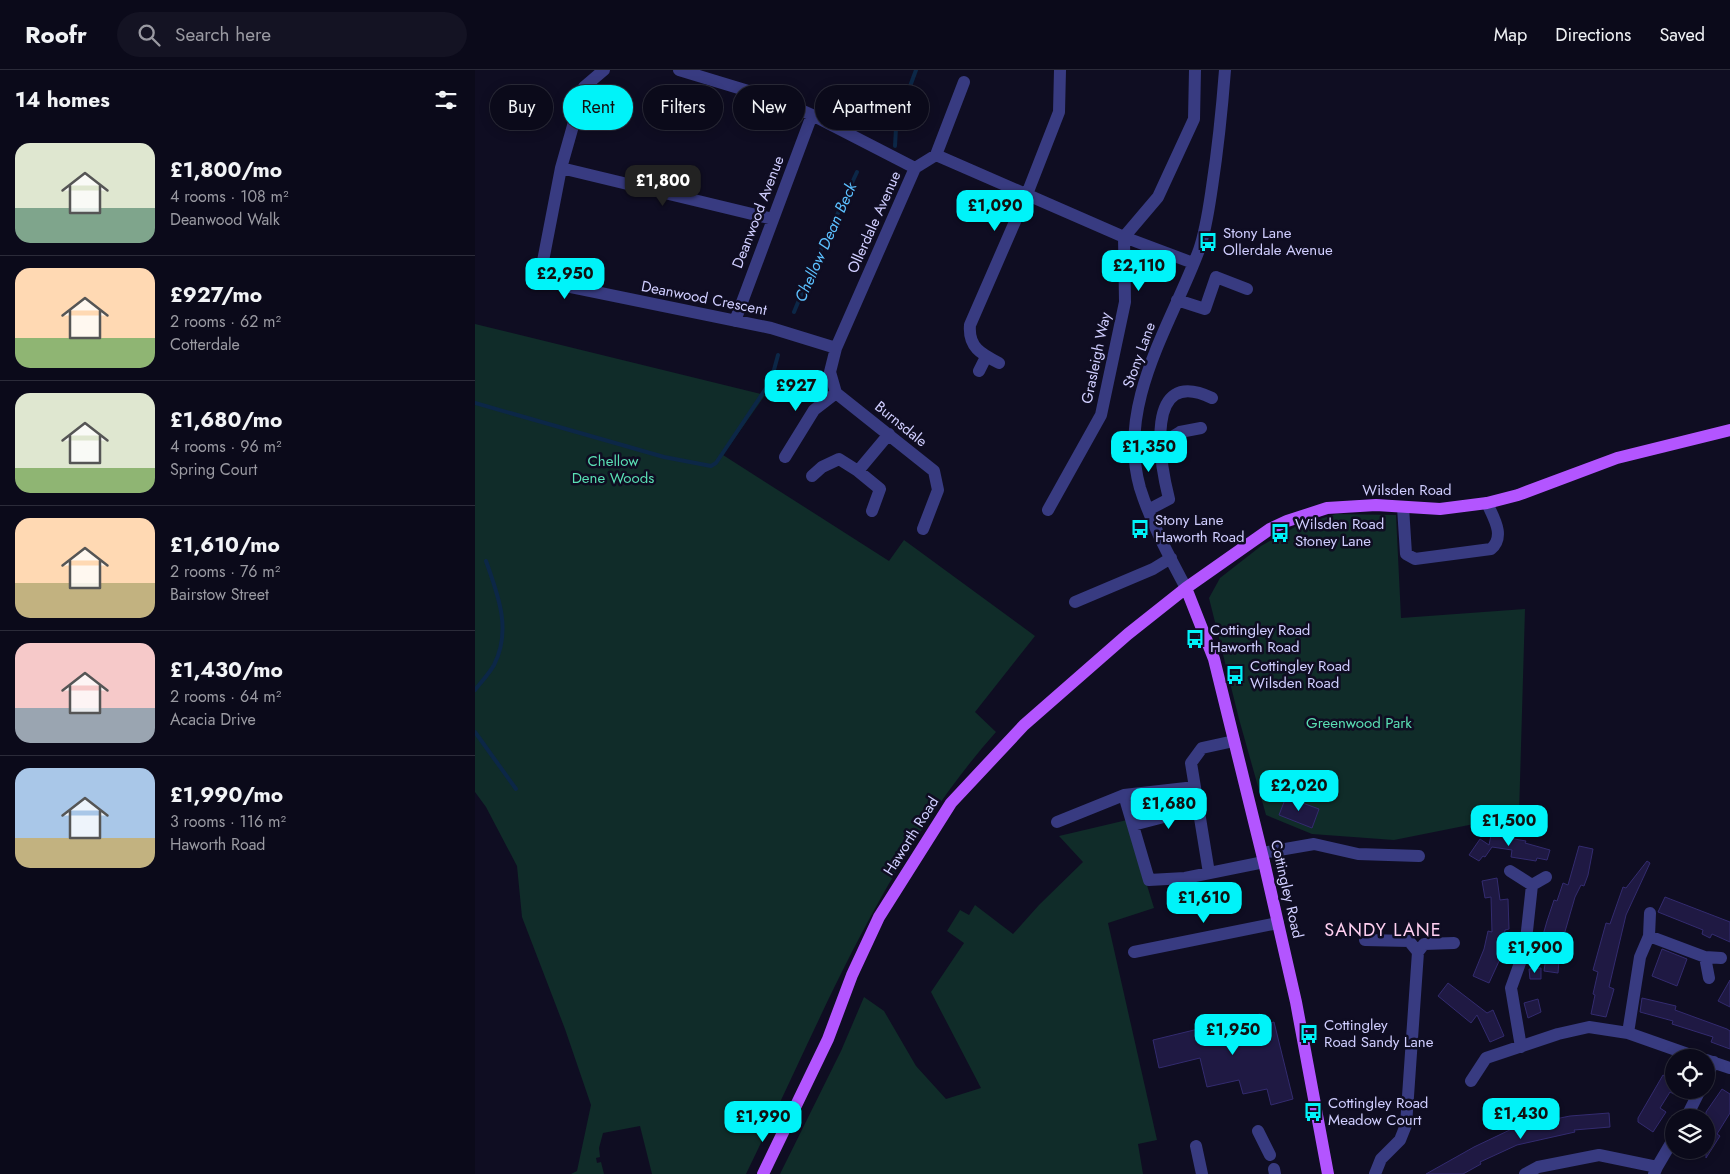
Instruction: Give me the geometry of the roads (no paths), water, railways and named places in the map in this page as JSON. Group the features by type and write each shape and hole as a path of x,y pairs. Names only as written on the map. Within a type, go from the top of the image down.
{"main road":[{"name":"Wilsden Road","path":"1186,588 1251,541 1287,520 1327,508 1403,507 1439,509 1487,503 1518,495 1617,458 1730,430"},
{"name":"Cottingley Road","path":"1186,588 1214,659 1263,857 1296,1002 1328,1174"},
{"name":"Haworth Road","path":"763,1174 827,1039 852,975 879,917 951,803 1024,725 1128,634 1186,588"}],"street":[{"name":"Deanwood Crescent","path":"604,70 584,87 561,168 543,261 550,278 565,286 771,328 836,348"},
{"path":"679,70 778,100 812,115 915,168"},
{"path":"999,363 979,354 971,343 970,325 1027,194 1059,112 1060,70"},
{"path":"1124,237 1158,197 1194,119 1195,70"},
{"name":"Stony Lane","path":"1186,588 1148,510 1140,487 1136,465 1138,407 1144,381 1199,249 1208,211 1222,119 1225,70"},
{"path":"964,82 936,154 1124,237 1193,263"},
{"name":"Deanwood Avenue","path":"735,321 812,115"},
{"name":"Ollerdale Avenue","path":"836,348 915,168 936,154"},
{"path":"561,168 773,219"},
{"name":"Grasleigh Way","path":"1048,510 1101,415 1125,302 1124,237"},
{"path":"1177,300 1205,309 1216,277 1247,289"},
{"path":"785,456 814,410 836,393 830,372 836,348"},
{"path":"979,371 986,357"},
{"path":"1148,510 1169,500 1163,477 1161,417 1165,404 1171,397 1191,390 1212,398"},
{"name":"Burnsdale","path":"836,393 934,471 939,490 923,529"},
{"path":"1162,443 1180,432 1201,428"},
{"path":"858,470 889,434"},
{"path":"811,476 822,467 839,459 858,470 880,489 872,511"},
{"path":"1403,507 1407,554 1415,559 1491,549 1496,545 1499,531 1487,503"},
{"path":"1075,602 1153,569 1171,558"},
{"path":"1209,873 1191,764 1202,748 1234,741"},
{"path":"1057,822 1124,794 1195,787"},
{"path":"1124,794 1149,880 1185,878 1209,873 1314,844 1358,854 1419,856"},
{"path":"1133,825 1198,808"},
{"path":"1510,870 1533,885"},
{"path":"1533,885 1546,877"},
{"path":"1521,1047 1511,988 1525,949 1533,885"},
{"path":"1628,1033 1640,956 1649,936 1650,912"},
{"path":"1134,952 1278,923"},
{"path":"1649,936 1705,958 1721,958"},
{"path":"1365,940 1409,941 1418,952"},
{"path":"1375,1174 1381,1159 1400,1140 1406,1126 1418,952 1424,944 1455,944"},
{"path":"1705,958 1709,978"},
{"path":"1471,1081 1486,1058 1589,1027 1628,1033 1673,1049"},
{"path":"1715,1063 1730,1068"},
{"path":"1258,1131 1270,1155"},
{"path":"1196,1146 1202,1174"},
{"path":"1525,1174 1538,1167 1599,1155 1656,1170 1665,1154"}],"waterway":[{"name":"Chellow Dean Beck","path":"895,146 897,110 905,100 916,70"},
{"name":"Chellow Dean Beck","path":"794,312 857,172"},
{"name":"Chellow Dean Beck","path":"475,403 664,457 711,466 716,463 771,381 778,355"},
{"path":"475,690 494,665 502,639 503,626 499,600 486,561"},
{"path":"475,732 516,789"}],"place":[{"name":"Stony Lane Ollerdale Avenue","path":"1208,242"},
{"name":"Stony Lane Haworth Road","path":"1140,529"},
{"name":"Wilsden Road Stoney Lane","path":"1280,533"},
{"name":"Cottingley Road Haworth Road","path":"1195,639"},
{"name":"Cottingley Road Wilsden Road","path":"1235,675"},
{"name":"Cottingley Road Sandy Lane","path":"1309,1034"},
{"name":"Cottingley Road Meadow Court","path":"1313,1112"}],"district":[{"name":"SANDY LANE","path":"1383,930"}],"park label":[{"name":"Chellow Dene Woods","path":"613,470"},
{"name":"Greenwood Park","path":"1359,723"}]}
